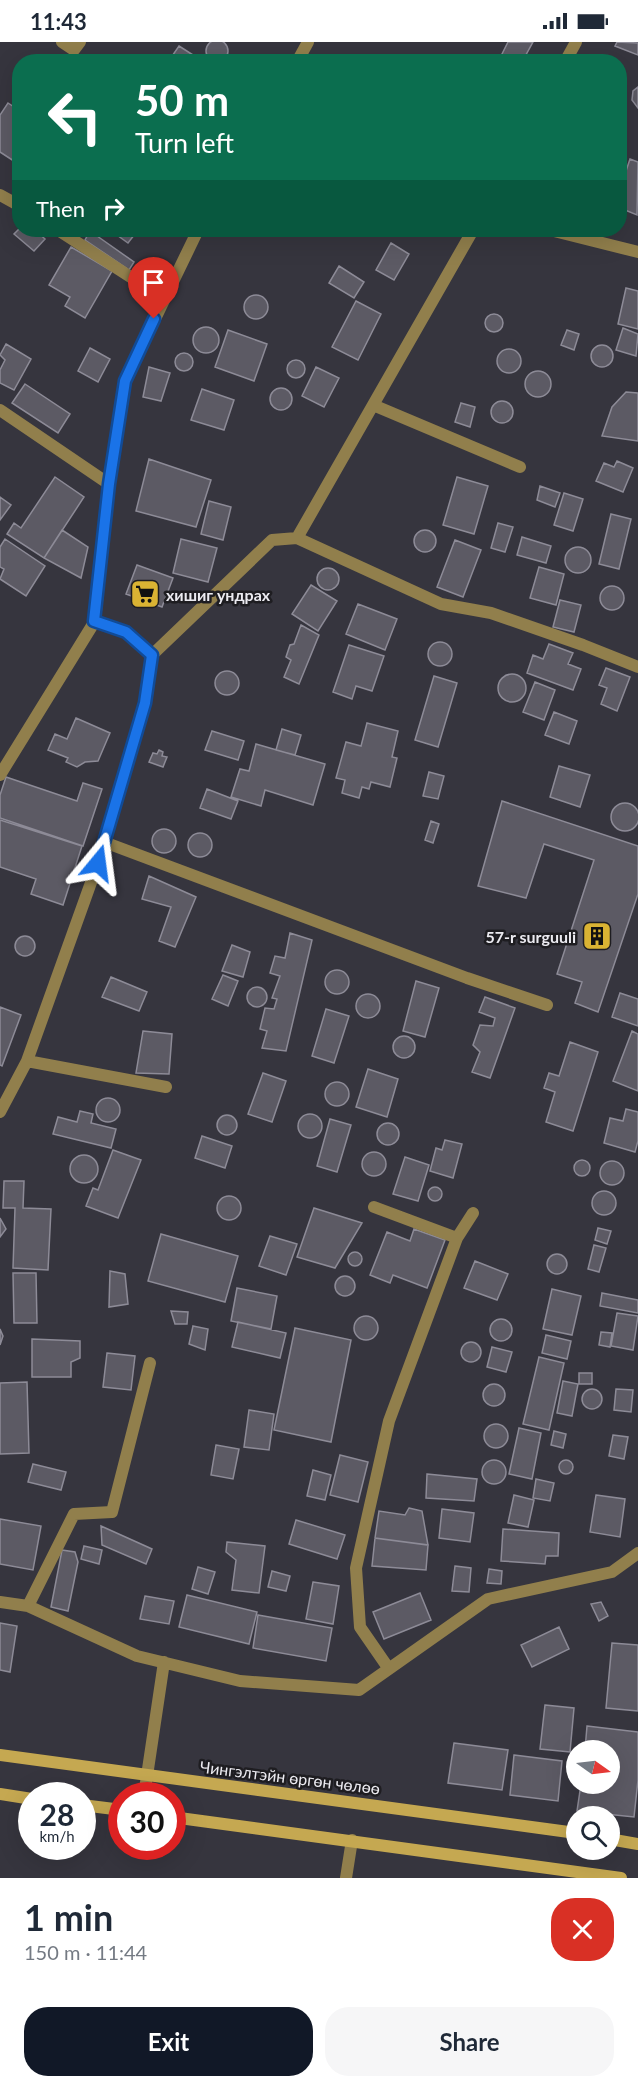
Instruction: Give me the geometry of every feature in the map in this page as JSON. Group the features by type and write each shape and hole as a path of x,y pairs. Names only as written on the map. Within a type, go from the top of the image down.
{"main road":[{"name":"Чингэлтэйн өргөн чөлөө","path":"0,1755 566,1832"},
{"path":"0,1794 18,1796"},
{"path":"186,1819 621,1878"},
{"path":"620,1841 638,1844"}],"street":[{"path":"62,42 74,50 80,42"},
{"path":"69,237 163,298"},
{"path":"0,775 94,621 109,484 125,381 163,298 194,237"},
{"path":"297,538 469,237"},
{"path":"578,237 638,252"},
{"path":"373,405 520,467"},
{"path":"0,410 109,484"},
{"path":"0,1112 27,1061 104,842 145,703 152,655 272,540 297,538 441,604 491,613 584,645 638,667"},
{"path":"94,621 126,632 152,655"},
{"path":"104,842 467,978 547,1005"},
{"path":"27,1061 166,1087"},
{"path":"374,1207 457,1238"},
{"path":"389,1669 360,1627 356,1568 389,1421 457,1238 473,1213"},
{"path":"28,1606 74,1514 112,1512 150,1363"},
{"path":"0,1602 28,1606 137,1656 240,1681 359,1690 488,1599 612,1572 638,1553"},
{"path":"145,1782 164,1662"},
{"path":"346,1878 352,1840"}],"building":[{"path":"213,40 221,40 228,47 228,54 206,54 206,47"},
{"path":"508,42 533,42 526,54 502,54"},
{"path":"617,42 638,43 638,55 615,46"},
{"path":"179,46 192,54 174,54"},
{"path":"638,87 638,108 632,100 633,91"},
{"path":"8,103 12,106 12,160 0,152 0,115"},
{"path":"630,159 638,162 637,215 627,211 627,168"},
{"path":"18,237 43,237 45,239 34,251"},
{"path":"87,237 99,237 134,262 129,270 85,240"},
{"path":"120,237 133,237 128,243"},
{"path":"391,243 409,254 394,280 376,270"},
{"path":"71,247 112,271 85,318 65,306 70,297 49,285"},
{"path":"339,266 364,282 354,298 329,283"},
{"path":"626,288 638,291 638,329 618,324"},
{"path":"256,295 264,299 268,307 264,315 256,319 248,315 244,307 248,299"},
{"path":"356,301 381,314 358,360 332,347"},
{"path":"490,314 498,314 503,319 501,330 490,332 485,327 485,319"},
{"path":"206,327 215,331 219,340 215,349 206,353 197,349 193,340 197,331"},
{"path":"623,328 638,334 636,356 616,350"},
{"path":"228,330 267,344 254,381 215,367"},
{"path":"567,330 579,334 574,350 561,345"},
{"path":"6,344 31,359 14,390 0,383 0,370 5,360 0,355"},
{"path":"602,345 610,348 613,356 610,364 602,367 594,364 591,356 594,348"},
{"path":"90,348 110,359 98,382 78,371"},
{"path":"509,349 518,352 521,361 518,370 509,373 500,370 497,361 500,352"},
{"path":"180,353 188,353 193,358 191,369 180,371 175,366 175,358"},
{"path":"296,360 302,363 305,369 302,375 296,378 290,375 287,369 290,363"},
{"path":"149,367 170,373 161,401 143,397"},
{"path":"316,367 339,378 324,407 302,396"},
{"path":"538,371 547,375 551,384 547,393 538,397 529,393 525,384 529,375"},
{"path":"25,384 70,414 58,433 12,403"},
{"path":"281,388 289,391 292,399 289,407 281,410 273,407 270,399 273,391"},
{"path":"202,389 234,400 224,430 191,420"},
{"path":"626,392 638,393 638,441 602,436 612,407"},
{"path":"498,401 506,401 513,408 513,416 506,423 498,423 491,416 491,408"},
{"path":"461,403 475,407 470,427 455,422"},
{"path":"149,459 211,480 196,527 136,511"},
{"path":"617,461 633,468 623,492 596,481 604,463 614,467"},
{"path":"55,477 84,497 44,558 7,534 14,523 21,528"},
{"path":"457,477 488,486 474,534 443,525"},
{"path":"540,486 560,493 555,507 537,500"},
{"path":"564,493 583,499 573,531 554,525"},
{"path":"0,497 11,505 0,520"},
{"path":"209,501 231,507 223,540 201,534"},
{"path":"611,514 631,519 619,569 599,564"},
{"path":"498,523 513,527 505,552 491,548"},
{"path":"62,530 88,547 81,578 44,558"},
{"path":"425,530 433,533 436,541 433,549 425,552 417,549 414,541 417,533"},
{"path":"522,537 551,546 546,563 517,555"},
{"path":"5,539 45,566 26,596 0,579 4,569 0,567 0,547"},
{"path":"181,539 217,548 208,582 173,573"},
{"path":"455,540 481,550 463,597 437,587"},
{"path":"578,547 587,551 591,560 587,569 578,573 569,569 565,560 569,551"},
{"path":"137,565 173,578 162,607 126,594"},
{"path":"539,567 564,574 556,605 530,598"},
{"path":"328,568 336,571 339,579 336,587 328,590 320,587 317,579 320,571"},
{"path":"311,585 337,601 318,631 292,614"},
{"path":"612,586 621,589 624,598 621,607 612,610 603,607 600,598 603,589"},
{"path":"560,600 581,605 574,632 553,627"},
{"path":"358,604 397,619 385,650 346,634"},
{"path":"301,625 319,635 299,684 284,677 291,660 286,657"},
{"path":"440,642 445,643 451,649 451,659 445,665 440,666 435,665 429,659 428,654 429,649 435,643"},
{"path":"549,644 573,653 568,664 581,669 573,690 527,673 533,655 543,659"},
{"path":"349,645 384,656 372,691 356,686 352,699 333,692"},
{"path":"606,668 630,677 617,711 601,704 607,688 599,685"},
{"path":"227,671 235,675 239,683 235,691 227,695 219,691 215,683 219,675"},
{"path":"512,674 522,678 526,688 522,698 512,702 502,698 498,688 502,678"},
{"path":"434,676 457,683 438,747 415,740"},
{"path":"535,682 555,690 544,720 523,712"},
{"path":"554,712 577,721 569,744 545,735"},
{"path":"76,718 110,733 98,761 85,762 77,767 66,762 68,758 48,750 55,734 67,739"},
{"path":"367,723 398,731 392,757 397,758 390,787 371,782 369,789 362,787 359,798 342,793 345,780 336,778 346,742 361,746"},
{"path":"282,729 301,735 295,755 276,750"},
{"path":"212,731 244,741 238,760 205,750"},
{"path":"256,744 325,764 313,805 265,790 261,806 231,797 240,769 249,771"},
{"path":"159,750 163,752 162,756 167,757 163,767 149,762 153,753 157,754"},
{"path":"559,766 590,775 580,807 550,797"},
{"path":"429,772 444,776 438,799 423,796"},
{"path":"6,777 77,801 83,783 102,789 83,846 0,818 0,795"},
{"path":"207,789 238,801 231,819 200,808"},
{"name":"57-r surguuli","path":"502,801 638,846 638,894 598,1012 575,1003 582,982 557,974 594,860 544,844 526,898 478,886"},
{"path":"625,803 635,807 639,817 635,827 625,831 615,827 611,817 615,807"},
{"path":"0,820 82,846 63,905 31,894 36,879 0,867"},
{"path":"431,821 439,824 433,843 425,840"},
{"path":"164,829 173,832 176,841 173,850 164,853 155,850 152,841 155,832"},
{"path":"200,833 208,837 212,845 208,853 200,857 192,853 188,845 192,837"},
{"path":"149,876 196,897 175,947 159,941 171,907 142,899"},
{"path":"290,933 312,940 286,1051 262,1048 267,1031 260,1029 265,1008 274,1009 277,999 272,998 280,976 270,973 275,956 285,958"},
{"path":"25,936 32,939 35,946 32,953 25,956 18,953 15,946 18,939"},
{"path":"232,945 250,952 243,977 222,971"},
{"path":"337,970 346,973 349,982 346,991 337,994 328,991 325,982 328,973"},
{"path":"223,975 238,981 228,1006 212,999"},
{"path":"111,977 147,992 139,1011 102,997"},
{"path":"416,981 439,988 425,1037 403,1031"},
{"path":"257,987 264,990 267,997 264,1004 257,1007 250,1004 247,997 250,990"},
{"path":"620,993 638,999 638,1026 612,1017"},
{"path":"368,994 377,997 380,1006 377,1015 368,1018 359,1015 356,1006 359,997"},
{"path":"485,997 515,1008 490,1078 472,1072 480,1052 473,1045 480,1025 493,1026 495,1018 479,1012"},
{"path":"0,1007 21,1015 2,1066 0,1065"},
{"path":"326,1009 349,1016 334,1063 312,1056"},
{"path":"143,1031 172,1034 169,1074 136,1073"},
{"path":"632,1031 638,1034 638,1091 613,1081"},
{"path":"404,1036 412,1039 415,1047 412,1055 404,1058 396,1055 393,1047 396,1039"},
{"path":"570,1042 598,1052 573,1131 546,1122 555,1092 544,1088 549,1073 559,1076"},
{"path":"368,1069 398,1079 387,1117 356,1107"},
{"path":"263,1073 286,1081 272,1122 248,1114"},
{"path":"337,1082 346,1085 349,1094 346,1103 337,1106 328,1103 325,1094 328,1085"},
{"path":"108,1098 117,1101 120,1110 117,1119 108,1122 99,1119 96,1110 99,1101"},
{"path":"626,1109 638,1112 638,1141 635,1152 604,1143 610,1118 623,1121"},
{"path":"80,1111 93,1114 91,1123 116,1129 111,1148 53,1134 58,1117 77,1122"},
{"path":"310,1114 315,1115 321,1121 321,1131 315,1137 310,1138 305,1137 299,1131 298,1126 299,1121 305,1115"},
{"path":"227,1115 234,1118 237,1125 234,1132 227,1135 220,1132 217,1125 220,1118"},
{"path":"330,1119 351,1125 337,1172 317,1166"},
{"path":"388,1123 396,1126 399,1134 396,1142 388,1145 380,1142 377,1134 380,1126"},
{"path":"202,1136 232,1146 225,1168 195,1158"},
{"path":"445,1140 462,1144 453,1178 430,1171 436,1148 442,1150"},
{"path":"113,1150 141,1160 118,1218 86,1206 93,1188 98,1190"},
{"path":"374,1152 382,1156 386,1164 382,1172 374,1176 366,1172 362,1164 366,1156"},
{"path":"84,1155 94,1159 98,1169 94,1179 84,1183 74,1179 70,1169 74,1159"},
{"path":"405,1157 429,1165 418,1201 393,1194"},
{"path":"579,1160 585,1160 590,1168 588,1174 579,1176 574,1171 574,1165"},
{"path":"612,1161 620,1165 624,1173 620,1181 612,1185 604,1181 600,1173 604,1165"},
{"path":"4,1181 24,1181 23,1208 51,1209 48,1270 13,1268 15,1208 3,1208"},
{"path":"432,1187 438,1187 442,1194 438,1201 432,1201 428,1197 428,1191"},
{"path":"604,1191 612,1195 616,1203 612,1211 604,1215 596,1211 592,1203 596,1195"},
{"path":"229,1196 234,1197 240,1203 240,1213 234,1219 229,1220 224,1219 218,1213 217,1208 218,1203 224,1197"},
{"path":"314,1208 362,1223 335,1268 297,1257"},
{"path":"0,1218 6,1229 0,1237"},
{"path":"598,1228 611,1231 607,1244 595,1240"},
{"path":"414,1229 445,1240 427,1288 393,1275 390,1283 370,1275 387,1232 410,1241"},
{"path":"161,1234 238,1256 225,1302 148,1281"},
{"path":"270,1236 297,1244 286,1275 259,1266"},
{"path":"594,1245 606,1248 599,1272 588,1269"},
{"path":"352,1252 358,1252 362,1259 358,1266 352,1266 348,1262 348,1256"},
{"path":"557,1254 564,1257 567,1264 564,1271 557,1274 550,1271 547,1264 550,1257"},
{"path":"475,1261 508,1274 497,1300 464,1288"},
{"path":"110,1271 125,1274 128,1304 109,1307"},
{"path":"13,1273 36,1273 37,1323 14,1323"},
{"path":"345,1276 352,1279 355,1286 352,1293 345,1296 338,1293 335,1286 338,1279"},
{"path":"237,1288 277,1296 271,1329 231,1321"},
{"path":"552,1289 581,1296 572,1335 543,1329"},
{"path":"602,1293 638,1300 638,1313 600,1306"},
{"path":"171,1311 188,1312 187,1324 175,1324"},
{"path":"617,1313 638,1316 633,1350 611,1346"},
{"path":"366,1316 371,1317 377,1323 377,1333 371,1339 366,1340 361,1339 355,1333 354,1328 355,1323 361,1317"},
{"path":"501,1319 509,1322 512,1330 509,1338 501,1341 493,1338 490,1330 493,1322"},
{"path":"238,1322 286,1333 280,1358 232,1347"},
{"path":"193,1326 208,1329 205,1350 189,1344"},
{"path":"295,1328 351,1340 331,1442 274,1430"},
{"path":"0,1329 3,1336 0,1345"},
{"path":"601,1332 612,1333 610,1347 599,1345"},
{"path":"546,1335 571,1341 567,1359 542,1353"},
{"path":"32,1339 80,1341 80,1358 71,1362 71,1377 32,1377"},
{"path":"471,1342 478,1345 481,1352 478,1359 471,1362 464,1359 461,1352 464,1345"},
{"path":"492,1347 512,1352 506,1372 487,1367"},
{"path":"107,1353 135,1356 131,1390 103,1387"},
{"path":"539,1357 564,1363 549,1430 523,1424"},
{"path":"579,1373 592,1373 592,1384 579,1384"},
{"path":"563,1381 578,1384 572,1416 557,1413"},
{"path":"27,1382 29,1453 0,1454 0,1383"},
{"path":"494,1384 504,1391 505,1395 498,1405 494,1406 484,1399 483,1395 490,1385"},
{"path":"592,1389 599,1392 602,1399 599,1406 592,1409 585,1406 582,1399 585,1392"},
{"path":"616,1389 633,1390 631,1412 614,1410"},
{"path":"249,1410 274,1414 269,1450 244,1447"},
{"path":"496,1424 504,1428 508,1436 504,1444 496,1448 488,1444 484,1436 488,1428"},
{"path":"519,1428 541,1433 532,1479 509,1474"},
{"path":"554,1431 566,1434 563,1448 551,1445"},
{"path":"613,1435 628,1437 624,1459 609,1456"},
{"path":"216,1445 239,1449 233,1479 211,1475"},
{"path":"340,1455 368,1462 358,1502 330,1495"},
{"path":"494,1460 499,1461 505,1467 505,1477 499,1483 494,1484 489,1483 483,1477 482,1472 483,1467 489,1461"},
{"path":"563,1460 569,1460 573,1467 569,1474 563,1474 559,1470 559,1464"},
{"path":"33,1464 66,1472 61,1490 28,1482"},
{"path":"313,1470 331,1475 325,1500 307,1496"},
{"path":"427,1474 477,1479 474,1501 426,1498"},
{"path":"536,1479 554,1483 550,1501 533,1498"},
{"path":"514,1495 534,1500 528,1527 508,1523"},
{"path":"596,1495 625,1499 620,1537 590,1532"},
{"path":"409,1508 422,1511 428,1545 375,1538 379,1511 405,1515"},
{"path":"442,1509 474,1513 470,1542 439,1538"},
{"path":"0,1519 41,1526 33,1570 0,1564"},
{"path":"296,1520 345,1535 337,1559 289,1544"},
{"path":"101,1526 152,1549 146,1564 102,1545"},
{"path":"503,1529 559,1533 558,1556 546,1556 545,1564 501,1561"},
{"path":"375,1538 428,1545 426,1570 372,1566"},
{"path":"227,1542 265,1546 259,1593 232,1590 236,1560 226,1552"},
{"path":"84,1546 102,1550 99,1564 81,1559"},
{"path":"62,1550 75,1552 78,1562 68,1611 51,1607"},
{"path":"455,1566 471,1568 469,1592 452,1591"},
{"path":"198,1567 215,1572 208,1594 192,1589"},
{"path":"489,1569 502,1571 501,1584 487,1583"},
{"path":"272,1571 290,1576 286,1591 268,1587"},
{"path":"313,1582 339,1586 333,1624 306,1619"},
{"path":"420,1593 431,1620 384,1639 373,1612"},
{"path":"187,1595 257,1612 249,1644 179,1627"},
{"path":"145,1596 174,1601 169,1624 140,1619"},
{"path":"601,1602 608,1616 599,1621 591,1604"},
{"path":"258,1615 332,1628 326,1661 253,1648"},
{"path":"0,1623 17,1626 10,1672 0,1670"},
{"path":"559,1627 569,1649 532,1667 521,1645"},
{"path":"612,1643 638,1645 638,1711 606,1708"},
{"path":"545,1705 574,1708 571,1740 566,1740 566,1752 540,1749"},
{"path":"587,1726 638,1732 638,1780 634,1817 620,1816 620,1806 578,1806 580,1794 620,1794 620,1740 586,1740"},
{"path":"454,1743 508,1750 502,1790 448,1783"},
{"path":"514,1755 562,1761 558,1801 510,1795"}],"place":[{"name":"хишиг ундрах","path":"145,594"},
{"name":"57-r surguuli","path":"597,936"}],"route":[{"path":"98,863 145,703 152,655 126,632 94,621 109,484 125,381 154,319"}]}
